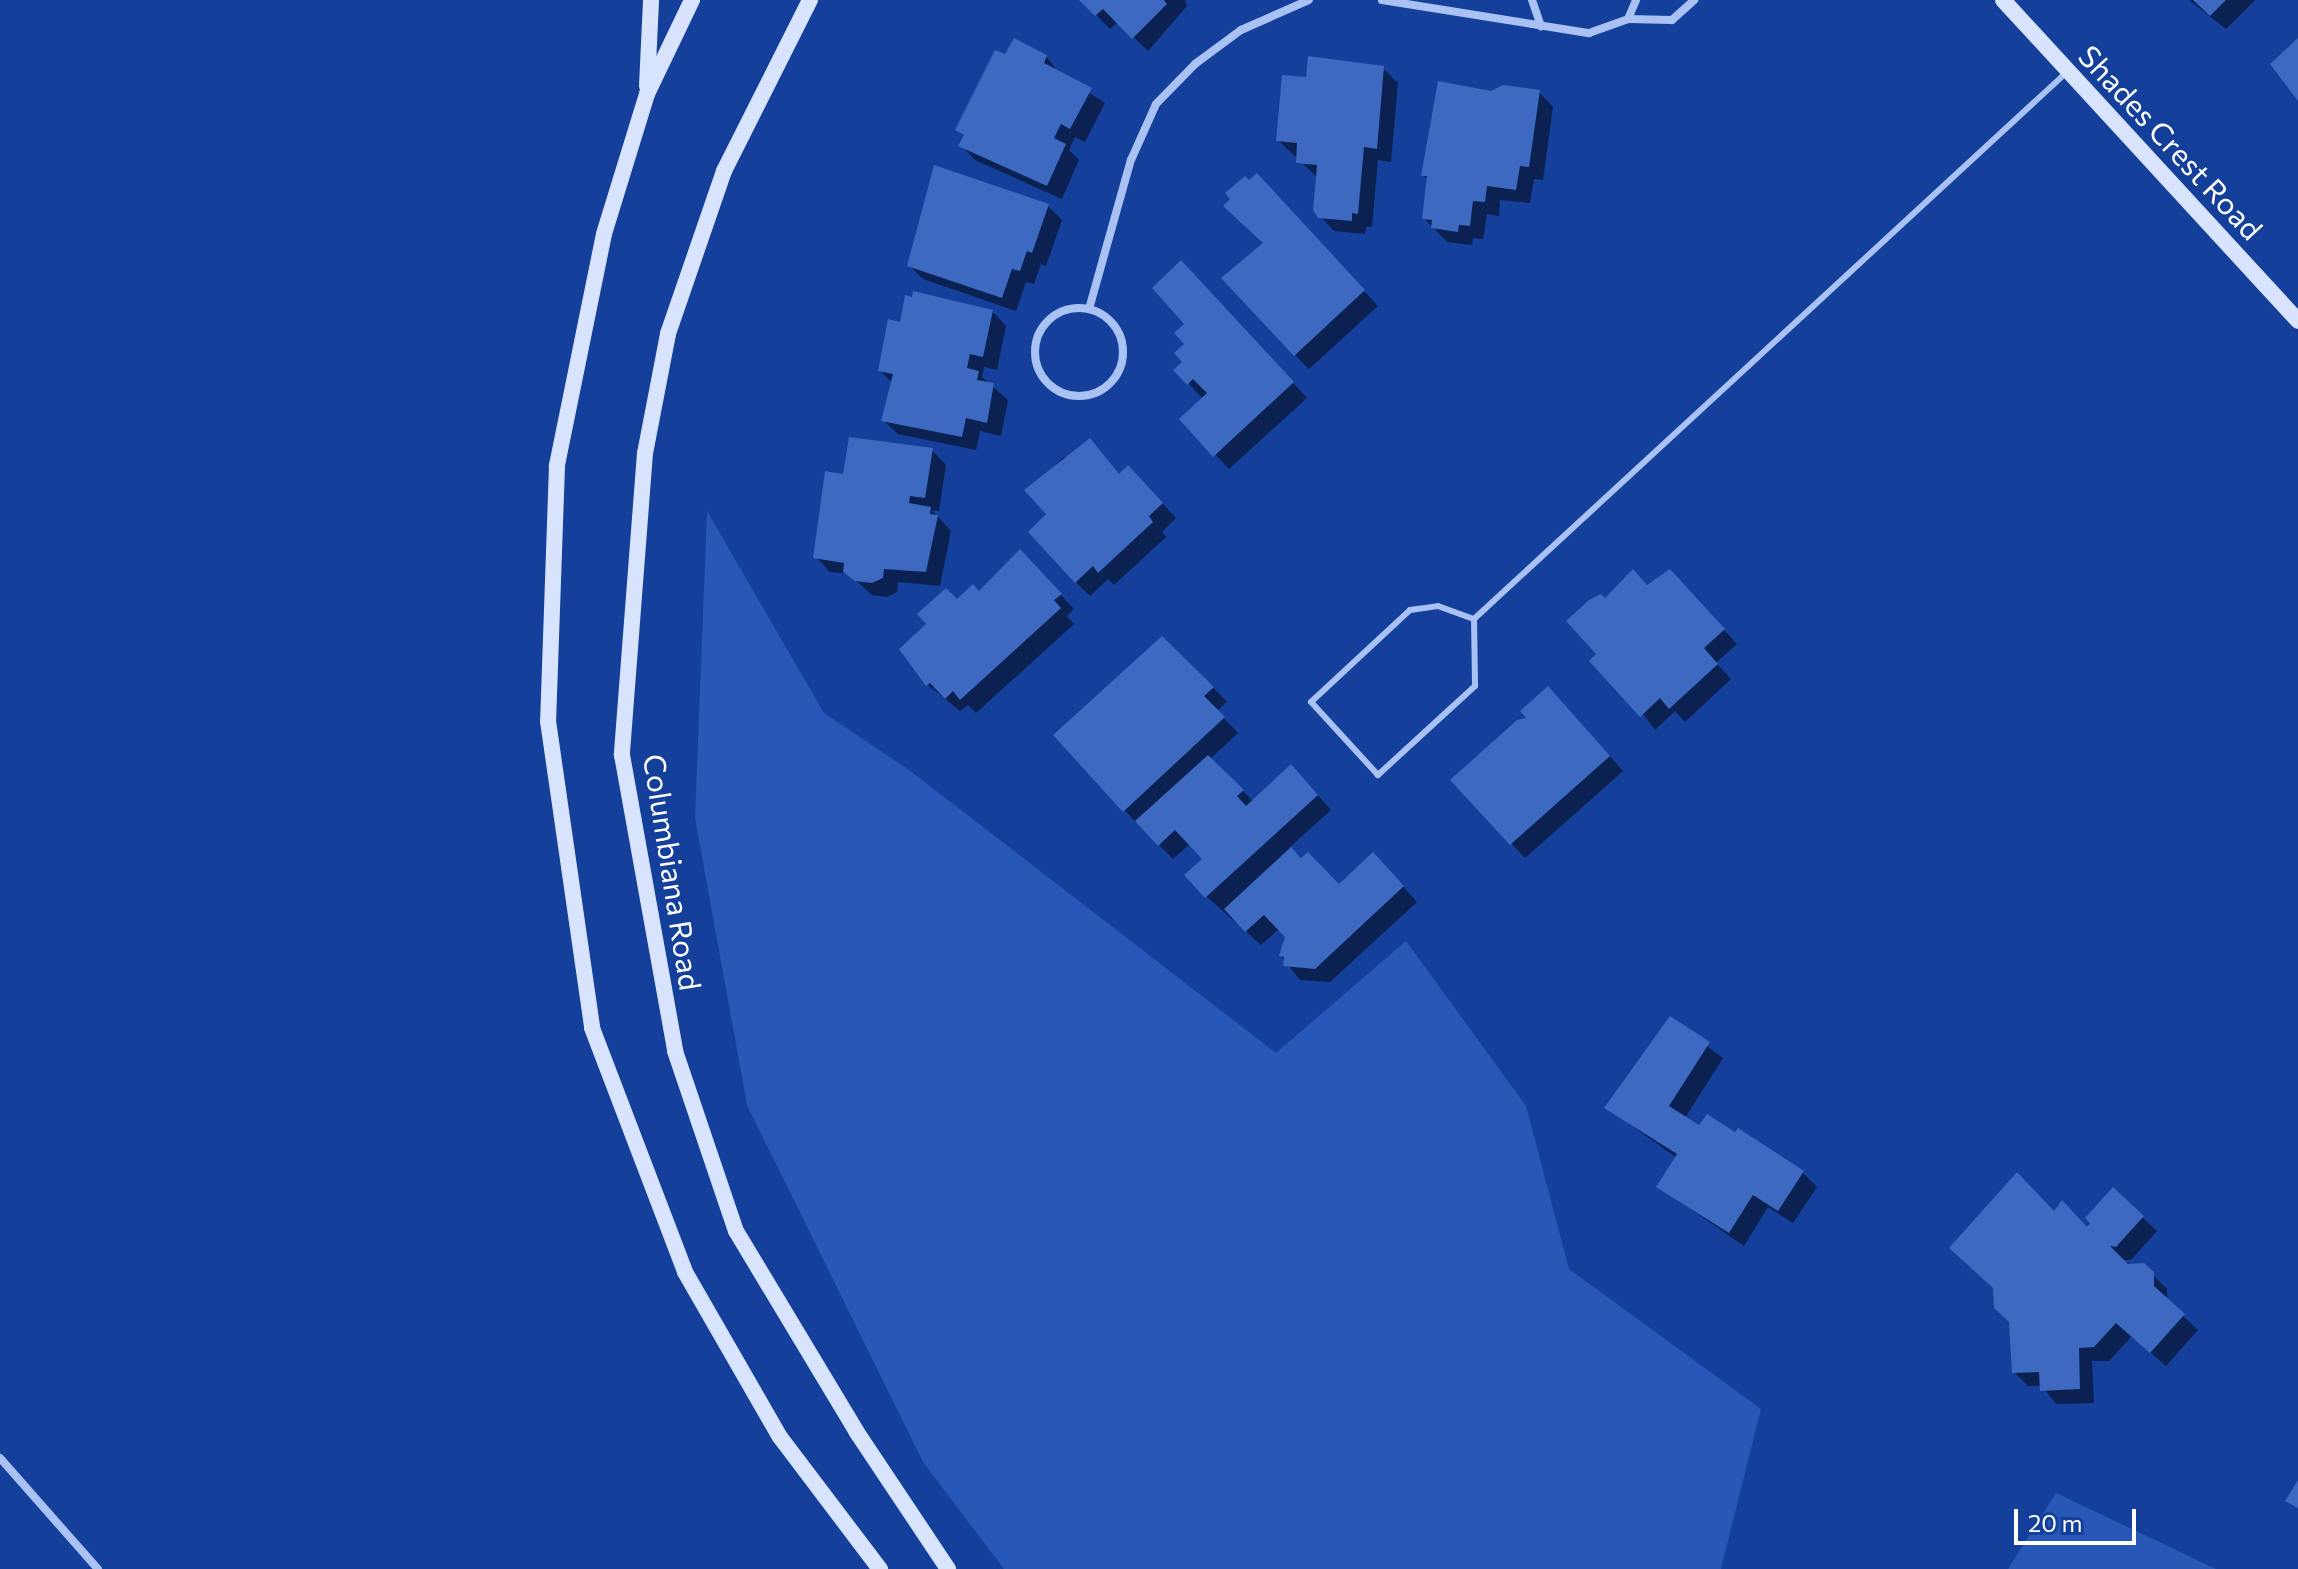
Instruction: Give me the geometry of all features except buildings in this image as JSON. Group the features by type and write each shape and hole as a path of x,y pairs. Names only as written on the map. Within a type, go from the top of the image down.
{"main road":[{"path":"647,94 651,0"},
{"path":"692,0 647,94 604,234 557,466 548,721 592,1028 685,1272 780,1437 880,1569"},
{"name":"Columbiana Road","path":"810,0 724,171 668,334 645,453 622,755 675,1051 736,1231 856,1431 948,1569"},
{"name":"Shades Crest Road","path":"2003,0 2298,321"}],"street":[{"path":"1089,309 1131,160 1156,104 1195,64 1241,30 1309,0"},
{"path":"1382,0 1589,33 1628,19 1672,20 1694,0"},
{"path":"1532,0 1541,26"},
{"path":"1628,19 1636,0"},
{"path":"1089,309 1118,331 1123,349 1120,368 1095,393 1061,392 1037,367 1037,336 1058,312 1089,309"},
{"path":"0,1458 98,1569"}],"lane":[{"path":"1474,619 1438,606 1410,610 1311,702 1378,775 1475,686 1474,619 2068,71"}],"shaded area":[{"path":"707,511 824,713 909,770 1276,1053 1406,941 1526,1106 1569,1269 1761,1409 1721,1569 1004,1569 923,1462 747,1105 695,818"},
{"path":"2056,1493 2216,1569 2008,1569"}]}
